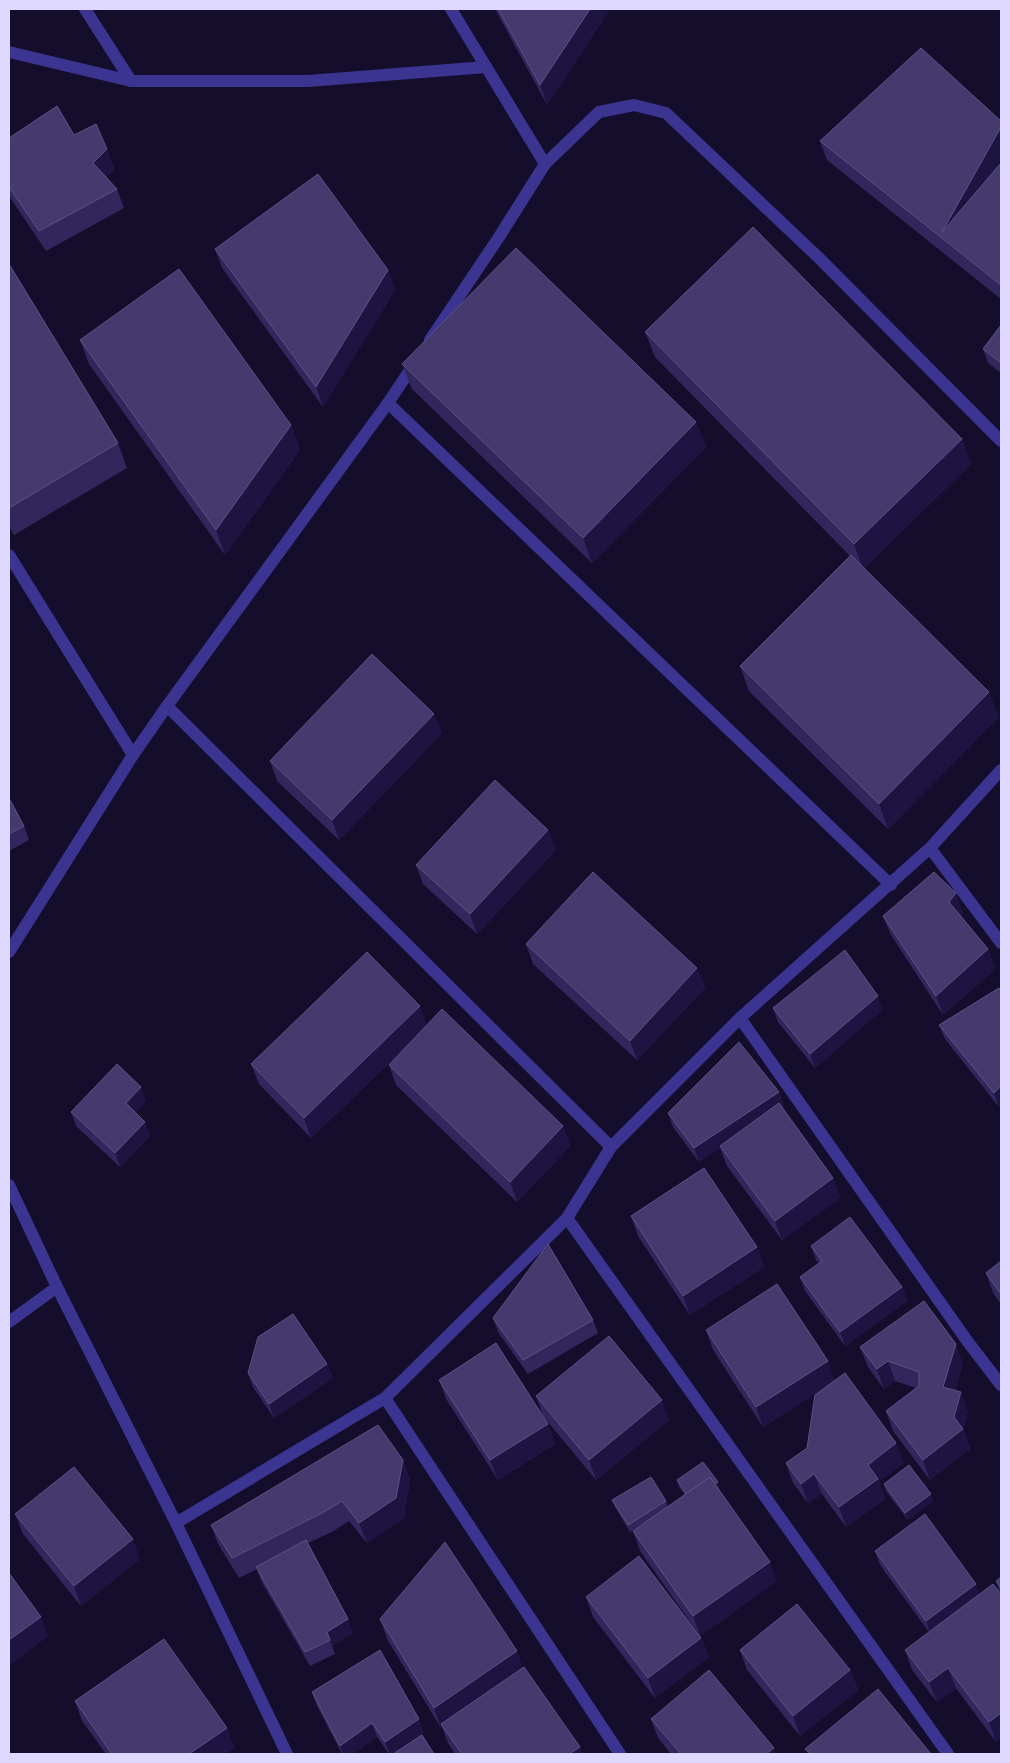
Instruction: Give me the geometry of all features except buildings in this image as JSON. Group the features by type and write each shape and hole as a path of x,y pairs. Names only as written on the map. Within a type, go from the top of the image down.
{"street":[{"path":"85,9 131,81"},
{"path":"451,9 545,164"},
{"path":"9,52 131,81 308,81 486,67"},
{"path":"9,952 133,755 388,403 499,237 545,164 599,112 634,105 666,114 818,258 1001,441"},
{"path":"388,403 890,885"},
{"path":"9,555 133,755"},
{"path":"167,706 611,1147"},
{"path":"176,1523 385,1398 567,1218 611,1147 740,1018 930,848 1001,770"},
{"path":"930,848 1001,944"},
{"path":"740,1018 968,1342 1001,1385"},
{"path":"9,1185 57,1288 176,1523 287,1754"},
{"path":"567,1218 948,1754"},
{"path":"9,1322 57,1288"},
{"path":"385,1398 620,1754"}]}
